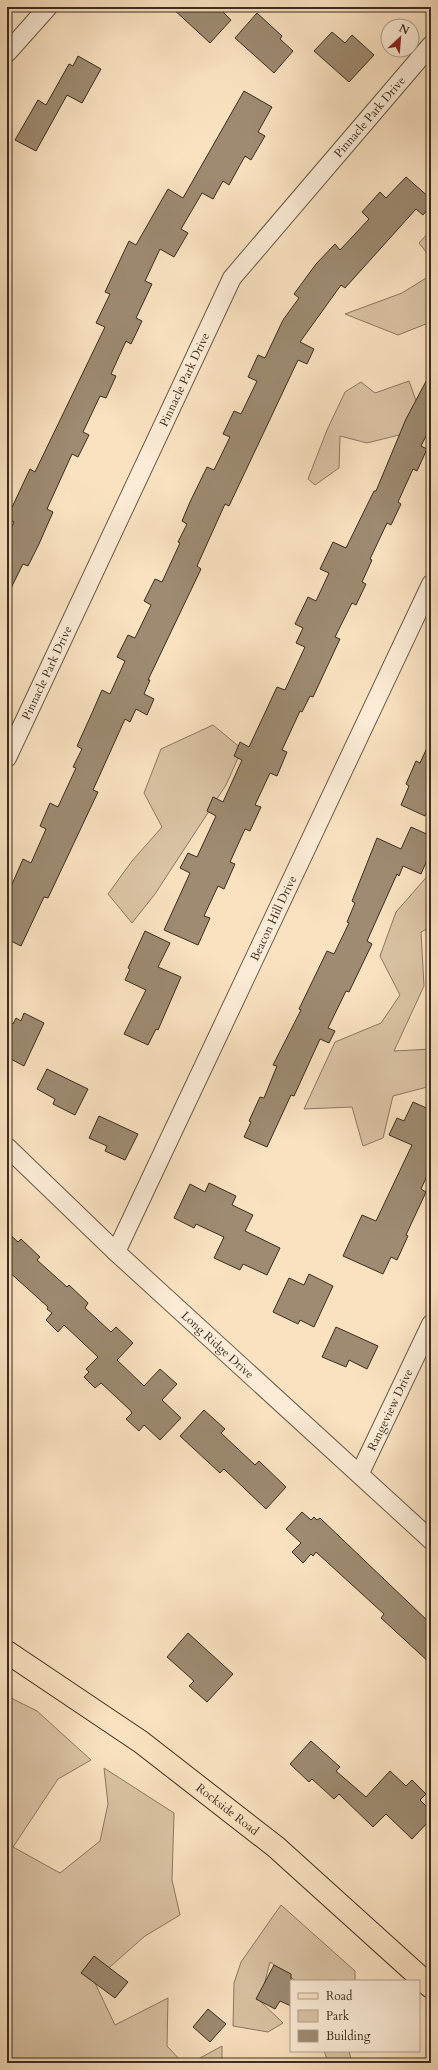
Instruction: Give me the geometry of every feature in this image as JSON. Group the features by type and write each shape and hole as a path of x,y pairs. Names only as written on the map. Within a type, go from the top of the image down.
{"main road":[{"name":"Rockside Road","path":"7,1652 141,1742 276,1847 431,1987"}],"street":[{"path":"7,53 48,7"},
{"name":"Pinnacle Park Drive","path":"7,758 232,278 431,45"},
{"name":"Beacon Hill Drive","path":"116,1252 431,584"},
{"name":"Long Ridge Drive","path":"7,1147 116,1252 431,1540"},
{"name":"Rangeview Drive","path":"360,1474 431,1324"}],"green space":[{"path":"431,230 431,258 419,243"},
{"path":"431,275 431,322 398,335 345,314 402,293"},
{"path":"409,381 420,412 403,434 367,443 340,436 339,468 315,485 308,479 327,430 345,392 361,382 375,393"},
{"path":"213,725 242,749 226,785 155,894 132,923 108,894 132,861 162,827 144,793 161,749"},
{"path":"431,872 431,927 421,932 424,986 394,1051 431,1049 431,1086 393,1096 383,1138 363,1146 352,1107 304,1109 335,1042 381,1023 400,995 380,956 396,912"},
{"path":"7,1696 37,1711 91,1760 58,1779 13,1847 60,1873 100,1841 108,1804 104,1768 174,1813 172,1880 180,1915 145,1936 94,1981 115,2025 168,1998 167,2046 183,2063 7,2063"},
{"path":"281,1905 355,1971 355,1980 295,1980 270,1962 260,2001 283,2023 268,2032 233,2026 234,1983 241,1962"},
{"path":"222,2046 222,2063 191,2063"},
{"path":"324,2052 349,2052 352,2063 335,2063 327,2059"}],"building":[{"path":"171,7 218,7 231,20 210,43"},
{"path":"257,13 282,36 280,39 293,51 274,73 235,38"},
{"path":"332,32 345,43 352,35 374,55 349,82 314,51"},
{"path":"78,56 101,69 82,103 67,95 36,151 15,140 38,100 46,105 69,64 73,66"},
{"path":"244,91 272,107 258,132 265,136 251,160 245,156 229,185 223,181 213,199 202,193 181,229 188,233 174,257 160,249 145,281 152,284 136,318 142,321 131,344 126,341 111,374 116,376 106,398 100,396 83,432 89,435 78,457 72,454 47,509 53,512 39,544 28,566 23,564 7,596 7,537 14,522 7,518 30,469 35,472 105,327 96,323 110,294 105,292 129,241 136,245 168,189 183,198"},
{"path":"406,177 431,199 431,206 423,215 416,209 345,288 341,285 300,342 314,349 307,364 298,360 229,506 225,504 197,566 201,569 148,680 150,680 144,694 154,699 147,715 136,709 130,722 125,719 93,790 98,792 48,898 44,897 21,946 7,939 7,896 13,882 23,859 31,863 46,829 40,826 50,803 58,807 76,768 73,767 82,749 77,746 102,690 110,694 125,661 117,657 128,635 135,638 151,605 144,601 155,579 162,582 180,543 178,542 187,524 182,521 190,502 207,467 214,470 230,437 223,434 234,411 241,414 257,381 248,377 258,355 265,358 283,320 299,298 294,294 316,264 335,244 340,250 369,219 362,212 380,192 386,198"},
{"path":"431,372 431,426 421,446 427,449 417,471 413,469 398,502 401,504 391,525 387,523 370,559 372,560 362,582 366,584 356,605 352,603 335,637 340,639 313,697 310,696 302,712 300,711 282,750 287,752 277,776 270,773 255,805 261,807 250,831 245,829 230,862 235,864 224,889 218,886 204,916 210,918 198,945 164,930 190,873 180,868 188,853 197,857 216,816 207,811 213,797 223,802 242,760 234,756 240,742 249,747 277,687 285,690 305,647 296,643 303,628 295,624 308,597 316,601 329,573 320,569 333,542 346,548 374,491 376,491 406,419"},
{"path":"431,739 431,802 425,816 401,805 409,786 406,784 416,761 420,763"},
{"path":"411,827 431,836 431,851 421,874 403,866 399,876 397,874 367,941 372,944 349,992 346,991 328,1028 335,1031 329,1043 320,1039 294,1096 291,1095 267,1147 244,1137 251,1122 249,1121 260,1097 264,1098 277,1066 273,1065 301,1010 299,1009 327,951 334,954 349,923 347,922 355,903 352,901 377,838 401,849"},
{"path":"145,931 170,943 158,967 181,977 158,1030 156,1029 148,1045 124,1034 146,990 125,980 130,969 128,968"},
{"path":"24,1013 44,1023 24,1066 7,1057 7,1021 13,1024 16,1018 21,1021"},
{"path":"47,1069 88,1089 75,1115 53,1104 55,1099 37,1089"},
{"path":"413,1102 431,1110 431,1167 421,1189 426,1192 406,1235 408,1236 397,1260 391,1257 383,1274 343,1256 362,1215 376,1221 412,1145 389,1135 397,1118 404,1121"},
{"path":"99,1116 138,1134 125,1160 105,1151 107,1146 89,1138"},
{"path":"209,1183 236,1196 232,1205 253,1215 245,1231 280,1248 267,1275 243,1264 240,1270 214,1258 224,1237 196,1224 194,1228 174,1218 190,1184 205,1192"},
{"path":"7,1232 18,1242 21,1239 40,1257 37,1260 67,1287 69,1285 88,1303 85,1308 111,1332 116,1327 133,1343 117,1360 144,1386 160,1369 177,1384 162,1400 181,1418 160,1440 144,1425 139,1431 126,1419 132,1413 130,1410 101,1383 95,1388 84,1377 89,1372 86,1369 98,1357 64,1325 58,1332 46,1320 52,1313 47,1309 48,1307 7,1270"},
{"path":"309,1274 333,1286 314,1327 300,1320 298,1324 273,1312 289,1278 304,1285"},
{"path":"336,1327 378,1346 367,1369 349,1360 346,1367 322,1357"},
{"path":"204,1410 225,1429 221,1433 255,1465 259,1461 286,1487 266,1509 224,1469 220,1473 180,1436"},
{"path":"302,1512 311,1520 314,1517 317,1520 320,1518 431,1624 431,1664 381,1618 384,1614 316,1552 313,1556 311,1554 303,1563 292,1552 301,1543 286,1529"},
{"path":"188,1633 233,1674 207,1702 189,1686 194,1681 167,1657"},
{"path":"311,1741 340,1767 336,1771 366,1797 390,1771 406,1786 412,1780 426,1794 420,1800 431,1811 431,1819 412,1839 386,1814 373,1827 339,1794 334,1799 312,1779 309,1782 290,1764"},
{"path":"94,1956 128,1982 115,1998 81,1973"},
{"path":"274,1965 291,1974 290,2006 280,2001 275,2009 256,1999"},
{"path":"208,2009 226,2024 210,2042 193,2027"}]}
